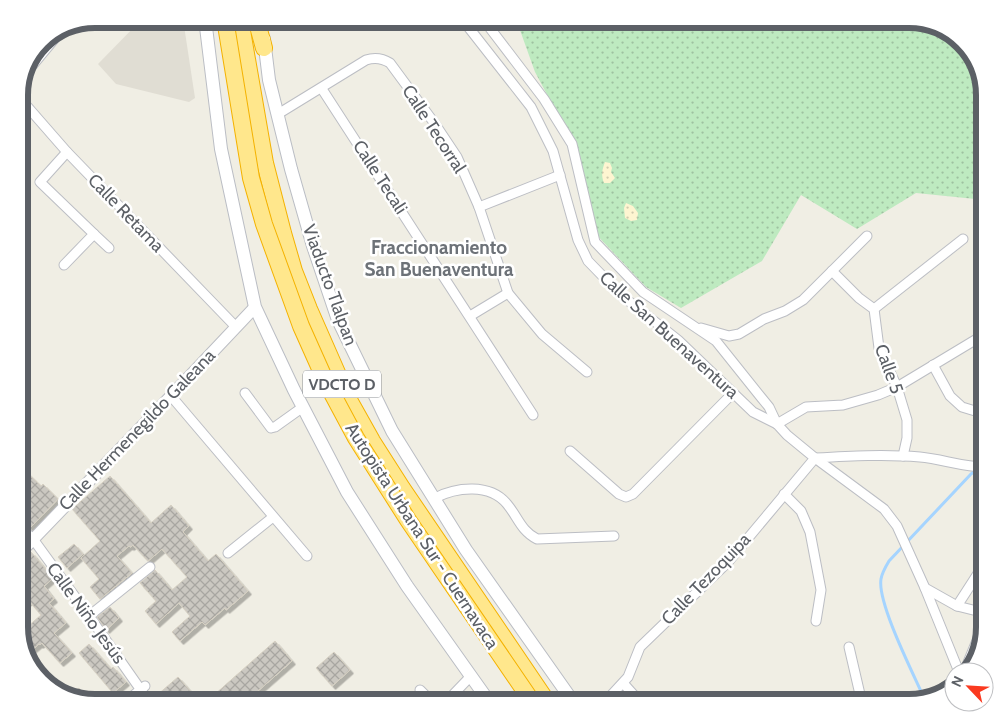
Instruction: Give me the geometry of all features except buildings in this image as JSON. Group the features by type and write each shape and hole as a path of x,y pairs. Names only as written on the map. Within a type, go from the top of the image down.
{"highway":[{"name":"VDCTO D","path":"225,28 246,152 261,225 293,321 352,440 389,501 522,694"},
{"name":"Autopista Urbana Sur - Cuernavaca","path":"226,28 251,178 264,224 300,326 326,382 356,438 408,520 527,694"},
{"name":"Autopista Urbana Sur - Cuernavaca","path":"240,28 265,181 276,226 291,273 314,333 364,437 535,694"},
{"name":"Viaducto Tlalpan","path":"240,28 266,163 289,252 309,309 349,400 402,488 542,694"},
{"path":"258,28 264,48"}],"main road":[{"path":"206,28 221,149 255,307 303,407 347,492 406,586 483,694"},
{"name":"Viaducto Tlalpan","path":"263,28 264,48 293,178 338,320 392,431 466,550 568,694"}],"street":[{"name":"Calle San Buenaventura","path":"469,28 531,107 553,151 578,240 588,261 621,296 678,340 753,412 777,424"},
{"name":"Calle San Buenaventura","path":"490,28 544,99 572,144 594,242 643,292 716,341 769,407 777,424 787,435 884,509 897,526 925,588"},
{"path":"38,59 50,44"},
{"name":"Calle Tecorral","path":"322,89 366,60 374,58 390,63 457,157 480,208 508,293"},
{"path":"278,114 322,89"},
{"name":"Calle Tecali","path":"322,89 534,415"},
{"name":"Calle Retama","path":"28,107 67,152 236,327"},
{"path":"67,152 40,182 109,248"},
{"path":"480,208 560,175"},
{"path":"64,265 94,234"},
{"path":"691,325 729,336 739,334 764,319 785,311 802,300 867,236"},
{"path":"832,271 858,298 874,309 963,239"},
{"path":"470,316 508,293 542,334 587,372"},
{"name":"Calle Hermenegildo Galeana","path":"28,544 255,307"},
{"name":"Calle 5","path":"874,309 879,348 897,387 907,420 907,438 903,456"},
{"path":"777,424 806,407 843,405 878,396 897,387 976,340"},
{"path":"933,366 950,396 962,407 976,411"},
{"path":"245,393 271,428 303,407"},
{"path":"570,451 619,494 626,497 633,494 734,393"},
{"path":"171,396 306,556"},
{"path":"815,458 877,455 921,457 976,467"},
{"name":"Calle Tezoquipa","path":"613,694 628,676 640,647 728,562 815,458"},
{"path":"434,498 446,492 463,489 490,492 506,502 528,534 537,539 614,536"},
{"path":"784,494 801,511 810,532 820,590 816,621"},
{"path":"228,553 273,517"},
{"name":"Calle Niño Jesús","path":"28,534 146,694"},
{"path":"89,616 150,566"},
{"path":"957,606 976,577"},
{"path":"925,588 957,606 976,611"},
{"path":"925,588 955,662"},
{"path":"849,647 860,694"},
{"path":"454,694 470,677"},
{"path":"623,683 633,694"},
{"path":"135,694 143,688"},
{"path":"420,690 424,694"}],"shaded area":[{"path":"133,28 184,28 195,98 189,102 116,84 98,64"}],"green space":[{"path":"519,28 910,28 931,31 943,36 957,47 970,65 974,77 976,85 976,199 916,193 857,229 801,195 762,261 681,308 646,287 592,230 559,117 535,72"}],"sand":[{"path":"605,162 610,163 611,172 615,178 610,183 604,183 603,180 602,172"},
{"path":"626,203 633,206 638,213 637,220 631,221 625,218 624,208"}],"waterway":[{"path":"922,693 890,621 881,590 881,579 889,561 976,470"}],"district":[{"name":"Fraccionamiento San Buenaventura","path":"439,258"}]}
